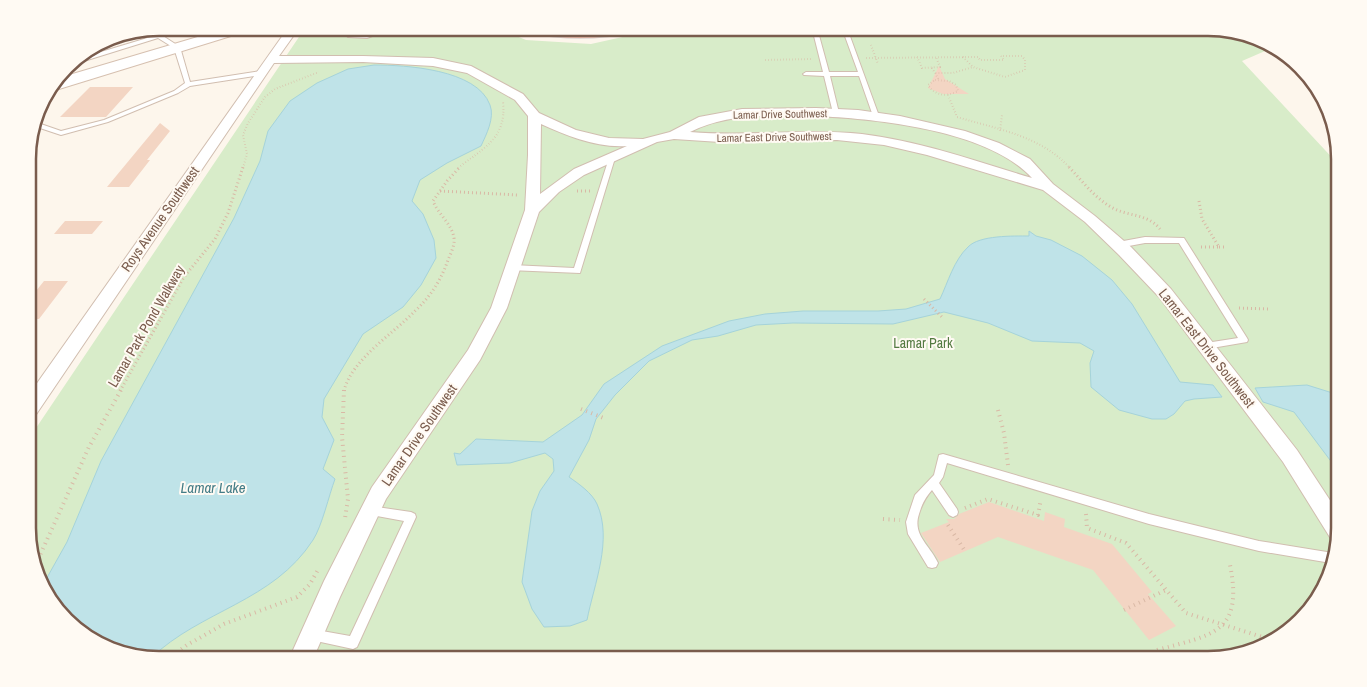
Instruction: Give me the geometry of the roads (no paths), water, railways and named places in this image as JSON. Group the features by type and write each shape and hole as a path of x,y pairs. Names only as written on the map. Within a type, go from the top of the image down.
{"main road":[{"path":"64,82 211,37"}],"street":[{"name":"Roys Avenue Southwest","path":"36,398 286,37"},
{"path":"270,60 403,60 442,64 470,70 491,81 518,97 534,116 581,137 616,144 653,139"},
{"name":"Lamar Drive Southwest","path":"532,210 554,189 579,172 653,139 674,135 704,120 719,116 776,111 836,113 900,120 960,134"},
{"name":"Lamar Drive Southwest","path":"305,651 370,511 389,476 474,355 499,308 532,210 535,156 534,116"},
{"name":"Lamar East Drive Southwest","path":"960,134 994,146 1025,162 1048,187 1090,219 1118,245 1165,293 1290,456 1331,521"},
{"name":"Lamar East Drive Southwest","path":"674,135 722,139 793,135 860,138 922,149 1048,187"}],"lane":[{"path":"817,36 828,74 836,113"},
{"path":"848,36 876,116"},
{"path":"92,57 152,37"},
{"path":"161,37 177,47 188,84"},
{"path":"40,126 61,133 106,121 176,92 188,84 261,73"},
{"path":"806,74 862,74"},
{"path":"512,268 577,271 612,158"},
{"path":"1118,245 1145,240 1181,240 1244,340 1206,346"},
{"path":"932,564 912,531 911,522 919,498 938,477 943,458 1204,533 1259,546 1328,557"},
{"path":"933,483 953,512"},
{"path":"311,635 353,643 411,517 370,511"}],"water":[{"name":"Lamar Lake","path":"374,65 403,66 421,68 456,77 471,84 483,93 491,110 489,126 481,146 447,163 420,180 412,201 423,214 434,240 436,258 421,285 403,307 363,334 324,399 322,417 334,440 323,469 335,479 313,540 297,561 278,578 257,592 192,628 160,651 127,647 91,630 72,615 62,603 47,577 67,542 101,461 234,218 260,161 268,131 290,101 317,83 348,69"},
{"path":"1029,231 1036,236 1051,240 1082,256 1112,280 1132,304 1180,382 1213,385 1222,397 1185,401 1174,414 1166,419 1152,419 1119,410 1091,387 1090,363 1094,351 1080,343 1032,341 988,323 944,312 893,324 793,323 756,325 718,336 692,340 649,361 615,395 596,419 589,440 569,477 585,489 597,504 603,532 601,562 587,620 570,626 544,627 532,609 522,582 532,511 540,491 554,471 553,459 545,453 510,463 457,465 454,453 460,454 476,439 543,442 582,415 604,384 662,346 729,321 765,314 803,311 906,309 940,299 955,265 963,252 973,243 988,238 1029,236"},
{"path":"1307,385 1331,392 1331,461 1294,412 1263,402 1255,388"}],"park label":[{"name":"Lamar Park","path":"923,343"}]}
